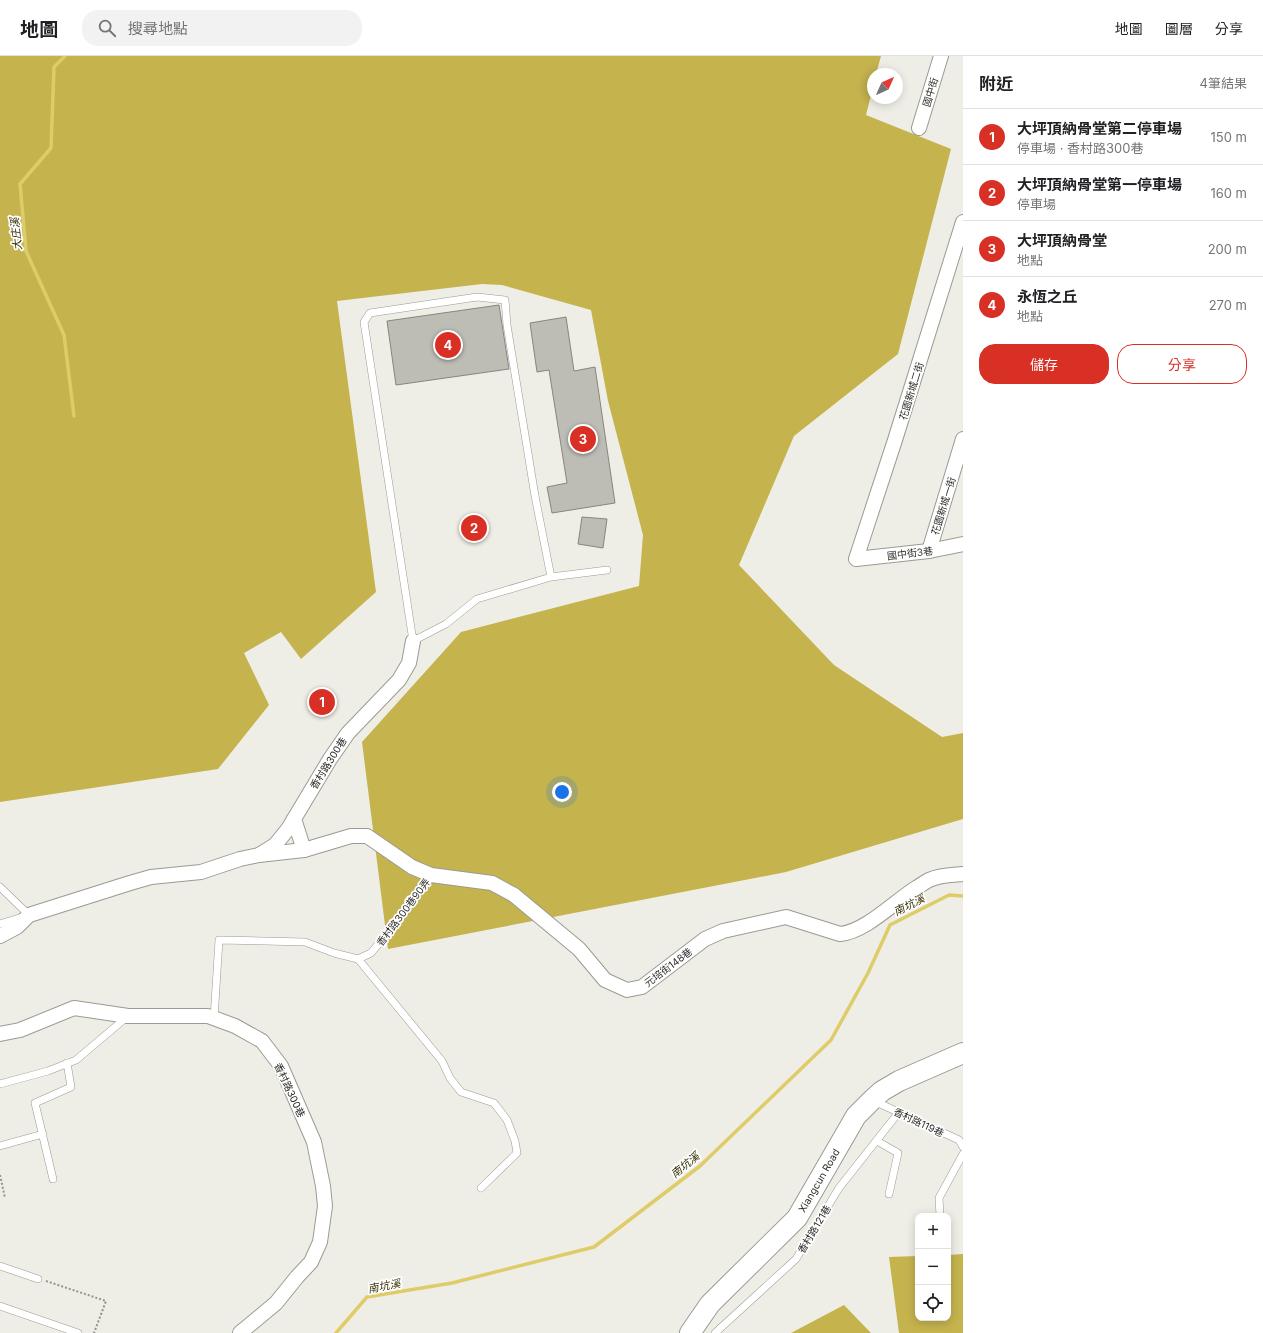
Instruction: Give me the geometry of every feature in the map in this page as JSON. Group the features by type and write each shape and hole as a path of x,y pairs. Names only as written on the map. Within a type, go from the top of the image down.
{"street":[{"name":"國中街","path":"918,128 941,56"},
{"name":"花園新城二街","path":"856,560 962,226"},
{"name":"花園新城一街","path":"929,551 963,438"},
{"name":"國中街3巷","path":"856,560 929,551 963,544"},
{"name":"香村路300巷","path":"0,936 17,927 28,915 130,883 151,878 201,872 240,859 259,855 275,845 288,829 348,732 399,680 409,663 413,641"},
{"path":"294,819 304,850"},
{"name":"元培街148巷","path":"259,855 304,850 351,836 367,836 412,867 430,875 492,883 514,895 579,949 605,980 627,990 642,987 705,939 723,931 786,917 840,934 849,933 864,927 901,898 930,880 963,874"},
{"name":"香村路300巷","path":"0,1034 20,1030 74,1008 128,1016 208,1016 235,1026 262,1041 281,1066 314,1142 323,1186 325,1206 320,1242 311,1262 296,1277 276,1303 240,1333"},
{"name":"Xiangcun Road","path":"690,1333 710,1304 797,1218 856,1116 882,1091 899,1081 963,1053"}],"lane":[{"path":"551,577 521,413 507,325 505,300 477,297 370,313 364,322 413,641 446,624 477,599 551,577 607,570"},
{"name":"香村路300巷90弄","path":"358,959 372,953 407,910 419,889 429,880 430,875"},
{"path":"0,887 28,915 0,924"},
{"path":"214,1018 219,940 305,942 334,953 358,959 442,1061 450,1078 461,1092 494,1103 507,1120 515,1141 517,1153 481,1188"},
{"path":"0,1084 48,1071 76,1060 128,1016"},
{"path":"53,1179 35,1104 71,1087 67,1063"},
{"name":"香村路119巷","path":"872,1100 959,1140 963,1147"},
{"name":"香村路121巷","path":"715,1333 796,1259 839,1188 900,1112"},
{"path":"0,1146 43,1134"},
{"path":"877,1141 898,1153 889,1194"},
{"path":"940,1213 939,1198 963,1154"},
{"path":"0,1266 38,1279"},
{"path":"0,1306 78,1333"}],"path":[{"path":"0,1175 5,1198"},
{"path":"38,1279 106,1301 94,1333"}],"shaded area":[{"path":"0,56 881,56 878,68 867,68 867,104 869,104 866,115 951,149 898,354 794,436 739,565 834,665 942,737 963,733 963,819 786,872 388,949 362,742 461,632 639,586 643,535 608,401 591,310 502,285 482,284 337,301 376,592 301,659 281,632 244,653 269,705 218,769 0,802"},
{"path":"963,1254 963,1333 899,1333 889,1257 915,1256 915,1321 951,1321 951,1255"},
{"path":"844,1305 871,1333 791,1333"}],"building":[{"path":"499,305 509,369 396,385 387,321"},
{"path":"566,317 574,371 595,367 615,503 552,513 547,487 567,483 549,370 537,372 530,323"},
{"path":"582,517 607,519 603,548 578,544"}],"waterway":[{"name":"大庄溪","path":"65,56 54,67 51,148 20,184 26,251 64,335 74,416"},
{"name":"南坑溪","path":"336,1333 367,1297 452,1283 594,1247 700,1166 831,1040 868,973 890,925 949,895 963,896"}],"place":[{"name":"永恆之丘","path":"448,345"},
{"name":"大坪頂納骨堂","path":"583,439"},
{"name":"大坪頂納骨堂第一停車場","path":"474,528"},
{"name":"大坪頂納骨堂第二停車場","path":"322,702"}]}
